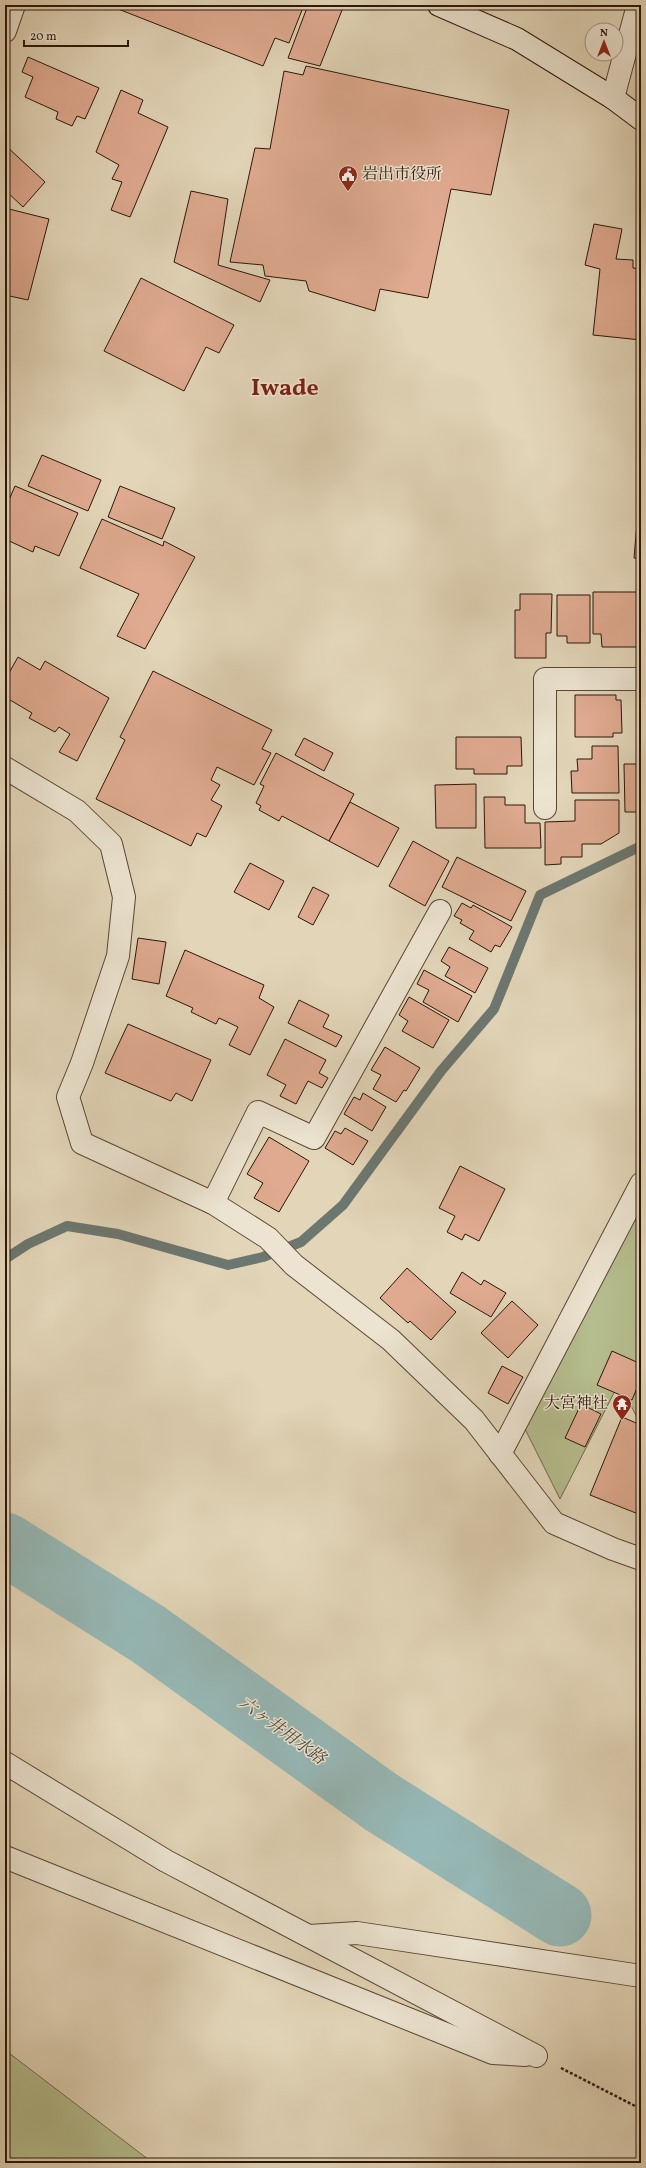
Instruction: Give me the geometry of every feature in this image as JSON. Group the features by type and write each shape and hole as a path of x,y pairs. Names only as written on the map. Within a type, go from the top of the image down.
{"street":[{"path":"5,31 14,5"},
{"path":"439,5 517,39 612,98 641,119"},
{"path":"612,98 638,5"},
{"path":"545,808 545,679 641,679"},
{"path":"5,768 77,811 111,844 124,897 118,956 82,1063 68,1098 82,1143 213,1203 268,1238 294,1265 391,1340 474,1420 554,1523 613,1549 641,1559"},
{"path":"213,1203 258,1112 314,1138 440,911"},
{"path":"500,1454 641,1184"},
{"path":"5,1763 166,1862 536,2056"},
{"path":"5,1857 493,2053 536,2056"},
{"path":"309,1936 357,1933 641,1976"}],"path":[{"path":"536,2056 641,2108"}],"green space":[{"path":"641,1173 641,1425 619,1383 560,1499 515,1409"},
{"path":"5,2050 153,2163 5,2163"}],"building":[{"path":"108,5 290,5 302,10 289,43 275,38 263,66"},
{"path":"308,5 344,5 320,66 288,58"},
{"path":"28,57 99,88 85,119 77,116 72,126 56,119 58,112 25,97 33,77 22,72"},
{"name":"岩出市役所","path":"306,66 509,110 491,195 451,189 428,298 380,289 375,311 309,291 306,281 265,276 263,265 230,262 255,148 270,149 284,71 303,75"},
{"path":"121,90 143,100 138,113 168,127 130,217 111,210 122,182 112,179 119,165 96,152"},
{"path":"5,145 45,182 23,207 5,190"},
{"path":"191,191 228,199 218,265 270,280 260,302 174,262"},
{"path":"5,208 49,219 28,300 5,295"},
{"path":"594,224 622,229 616,259 633,260 633,268 641,269 641,340 593,335 600,269 585,265"},
{"path":"141,278 234,325 219,353 206,347 184,391 104,351"},
{"path":"42,455 101,480 88,511 28,486"},
{"path":"15,486 78,513 59,556 35,546 33,552 5,539 5,509"},
{"path":"120,486 175,508 162,539 108,517"},
{"path":"102,519 163,546 164,541 195,557 145,649 117,636 139,594 80,568"},
{"path":"637,523 641,524 641,559 634,558"},
{"path":"593,592 638,592 639,647 602,647 601,634 593,634"},
{"path":"520,594 552,594 551,633 546,633 546,658 515,658 515,610 520,610"},
{"path":"557,595 590,595 590,643 567,643 567,636 557,636"},
{"path":"18,657 40,670 45,661 109,698 77,761 59,752 70,734 59,727 55,732 29,718 32,713 5,697 5,680"},
{"path":"153,671 272,730 262,749 271,753 254,785 217,767 211,780 220,785 211,800 222,806 206,837 197,833 191,846 96,799 125,740 120,737"},
{"path":"575,695 616,695 616,700 621,700 622,733 613,733 613,737 575,737"},
{"path":"639,697 641,697 641,753 638,753"},
{"path":"456,737 521,737 522,766 507,766 507,774 474,774 474,769 456,769"},
{"path":"304,738 333,753 324,771 295,755"},
{"path":"592,746 618,746 619,793 572,793 571,771 578,771 577,759 592,759"},
{"path":"276,753 354,794 329,841 282,816 279,821 259,810 261,806 256,803 264,786 260,784"},
{"path":"624,764 641,764 641,812 625,812"},
{"path":"476,784 476,828 436,828 435,785"},
{"path":"484,797 505,797 505,805 525,805 525,823 540,823 541,848 485,848"},
{"path":"575,800 619,800 619,833 601,844 582,844 582,857 561,857 561,864 545,865 545,822 575,821"},
{"path":"350,802 399,828 378,867 329,841"},
{"path":"413,841 449,861 425,906 389,886"},
{"path":"457,857 526,891 511,921 442,887"},
{"path":"250,863 284,881 269,910 234,892"},
{"path":"313,887 329,895 313,925 298,917"},
{"path":"462,903 471,908 473,905 512,927 500,947 495,945 491,952 469,939 474,931 460,923 462,920 454,916"},
{"path":"138,938 166,942 159,984 132,979"},
{"path":"449,947 488,968 475,993 445,976 450,967 441,961"},
{"path":"185,950 264,985 259,998 274,1007 250,1055 229,1045 238,1027 219,1018 216,1024 191,1012 193,1008 166,996"},
{"path":"424,970 472,996 458,1022 423,1002 429,990 417,984"},
{"path":"409,997 449,1020 433,1048 402,1031 408,1021 399,1015"},
{"path":"299,1000 329,1015 323,1027 342,1036 336,1047 288,1023"},
{"path":"128,1024 211,1060 192,1101 176,1093 171,1101 105,1073"},
{"path":"285,1039 326,1060 319,1073 328,1078 322,1088 308,1081 296,1104 280,1096 286,1085 267,1075"},
{"path":"385,1047 420,1068 406,1091 404,1090 396,1102 373,1089 381,1075 371,1070"},
{"path":"363,1093 386,1107 372,1131 344,1114 354,1097 360,1100"},
{"path":"345,1128 368,1141 353,1165 325,1148 335,1131 341,1134"},
{"path":"269,1137 309,1161 279,1212 254,1198 263,1183 247,1174"},
{"path":"460,1166 505,1189 479,1241 465,1234 462,1240 447,1232 455,1216 439,1208"},
{"path":"407,1268 456,1312 431,1340 410,1321 408,1323 380,1298"},
{"path":"462,1272 481,1285 484,1280 506,1293 491,1317 450,1293"},
{"path":"512,1301 538,1325 508,1358 481,1333"},
{"path":"612,1351 641,1364 641,1378 632,1400 597,1385"},
{"path":"502,1366 523,1377 508,1404 488,1393"},
{"path":"581,1404 601,1414 585,1447 565,1438"},
{"path":"622,1417 641,1425 641,1515 590,1495"}],"waterway":[{"path":"5,1259 28,1244 67,1226 118,1234 228,1265 263,1257 301,1242 343,1205 441,1071 494,1009 540,895 641,846"},
{"name":"六ヶ井用水路","path":"5,1544 148,1634 381,1802 560,1915"}],"place":[{"name":"岩出市役所","path":"348,192"},
{"name":"大宮神社","path":"622,1421"}],"district":[{"name":"Iwade","path":"285,389"}]}
